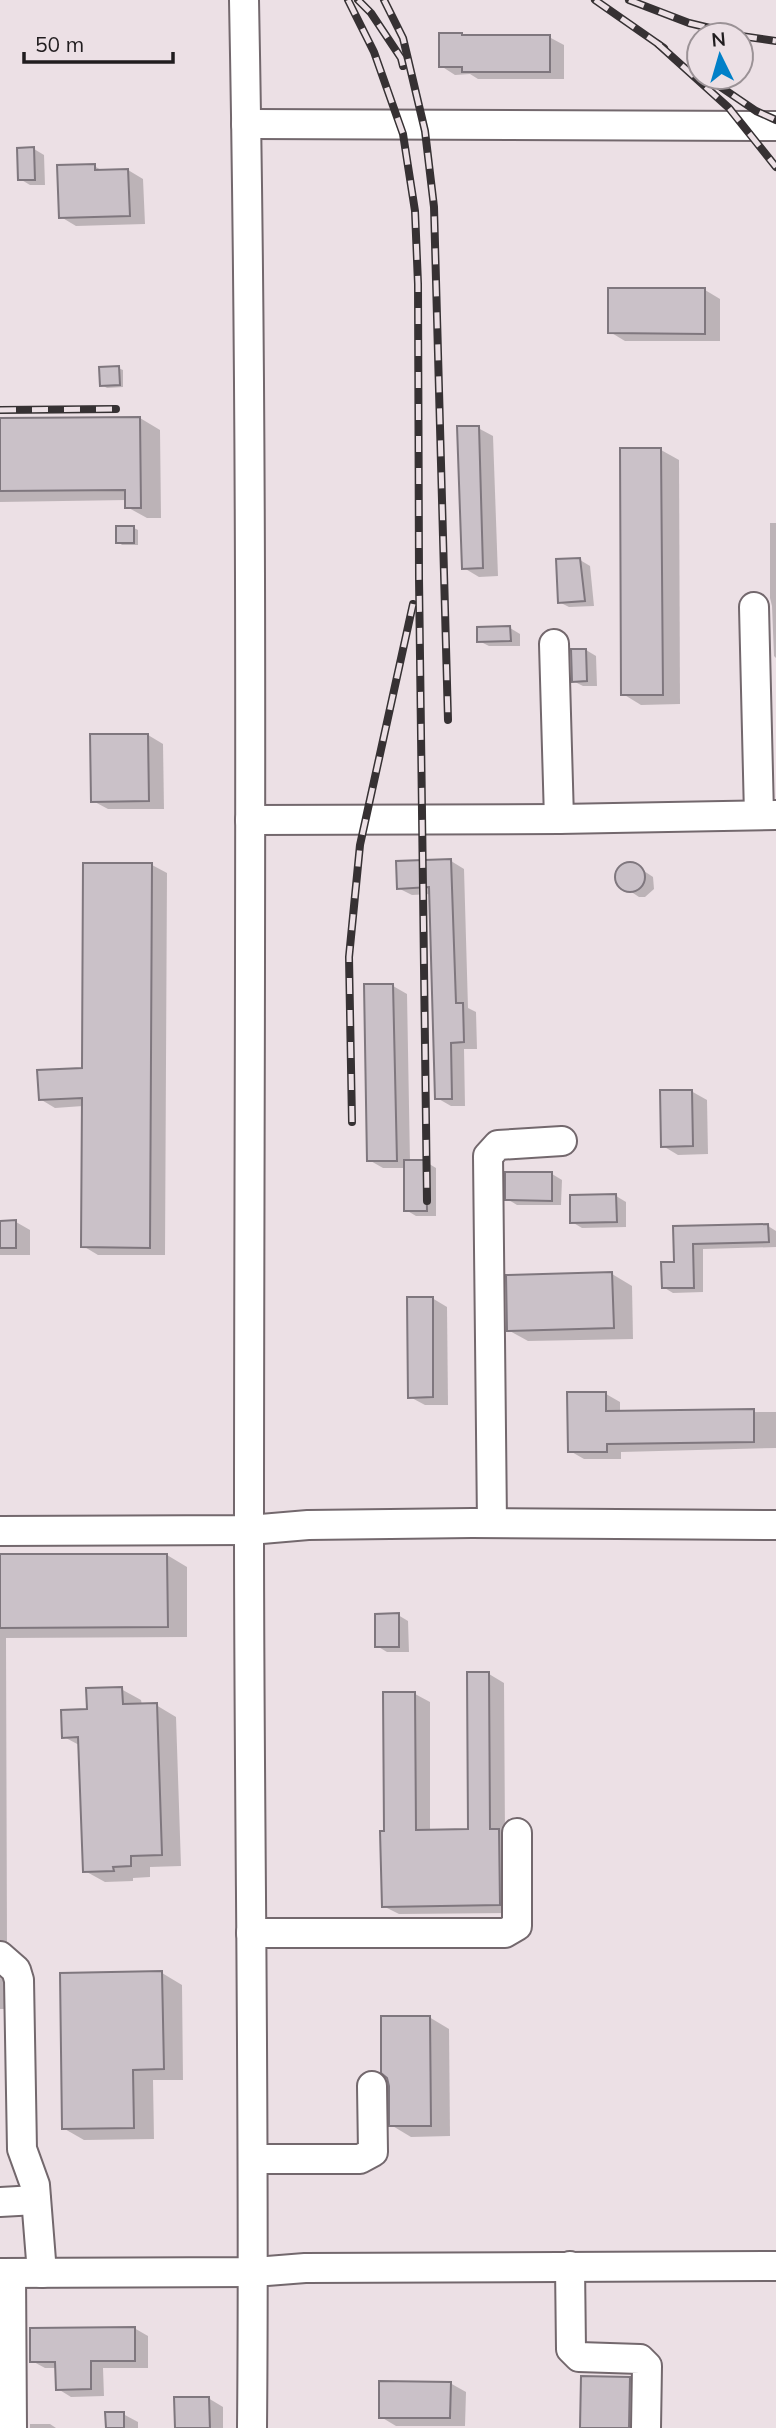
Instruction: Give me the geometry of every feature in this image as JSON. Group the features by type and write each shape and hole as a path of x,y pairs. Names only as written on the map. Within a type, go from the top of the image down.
{"lane":[{"path":"244,0 250,820 249,1530 254,2272 252,2428"},
{"path":"246,124 776,126"},
{"path":"250,820 767,815 754,607"},
{"path":"554,644 559,819"},
{"path":"492,1523 488,1156 498,1145 562,1141"},
{"path":"0,1531 249,1530 308,1525 492,1523 776,1525"},
{"path":"251,1933 505,1933 517,1926 517,1833"},
{"path":"0,1956 16,1970 19,1980 22,2149 35,2185 42,2273"},
{"path":"253,2159 360,2159 373,2152 372,2086"},
{"path":"0,2202 36,2200"},
{"path":"570,2266 571,2349 579,2357 640,2359 647,2366 646,2428"},
{"path":"8,2423 6,2273 254,2272 305,2268 776,2266"}],"building":[{"path":"439,33 550,35 550,72 462,72 462,67 439,67"},
{"path":"34,147 35,180 18,180 17,148"},
{"path":"95,164 95,170 128,169 130,216 59,218 57,165"},
{"path":"608,288 705,288 705,334 608,333"},
{"path":"119,366 120,385 100,386 99,367"},
{"path":"140,417 141,508 125,508 125,490 0,491 0,418"},
{"path":"457,426 479,426 483,568 462,569"},
{"path":"620,448 661,448 663,695 621,695"},
{"path":"116,526 134,526 134,543 116,543"},
{"path":"580,558 585,601 558,603 556,559"},
{"path":"510,626 511,641 477,642 477,627"},
{"path":"571,649 586,649 587,681 572,682"},
{"path":"90,734 148,734 149,801 91,802"},
{"path":"451,859 456,1003 463,1003 464,1042 451,1043 452,1099 435,1099 429,887 397,889 396,861"},
{"path":"630,862 641,866 645,877 641,888 630,892 619,888 615,877 619,866"},
{"path":"83,863 152,863 150,1248 81,1247 82,1098 39,1100 37,1070 82,1068"},
{"path":"364,984 393,984 397,1161 367,1161"},
{"path":"660,1090 692,1090 693,1146 661,1147"},
{"path":"404,1160 426,1160 427,1211 404,1211"},
{"path":"505,1172 552,1172 552,1201 505,1200"},
{"path":"616,1194 617,1222 570,1223 570,1195"},
{"path":"16,1220 16,1248 0,1248 0,1221"},
{"path":"768,1224 769,1242 693,1244 694,1288 662,1288 661,1262 674,1262 673,1226"},
{"path":"612,1272 614,1328 507,1331 506,1275"},
{"path":"407,1297 433,1297 433,1397 408,1398"},
{"path":"567,1392 606,1392 606,1411 754,1409 754,1442 607,1444 607,1452 568,1452"},
{"path":"0,1554 167,1554 168,1627 0,1628"},
{"path":"399,1613 399,1647 375,1647 375,1614"},
{"path":"467,1672 489,1672 490,1829 499,1829 500,1905 382,1907 380,1831 384,1831 383,1692 415,1692 416,1830 468,1829"},
{"path":"122,1687 123,1704 157,1703 162,1855 131,1856 131,1866 113,1867 114,1871 83,1872 78,1737 62,1738 61,1710 87,1709 86,1688"},
{"path":"162,1971 164,2069 133,2070 134,2128 62,2129 60,1973"},
{"path":"381,2016 430,2016 431,2126 389,2126 389,2086 387,2078 381,2073"},
{"path":"135,2327 135,2361 91,2361 91,2389 56,2390 55,2362 30,2362 30,2328"},
{"path":"581,2376 630,2377 629,2428 580,2428"},
{"path":"379,2381 451,2382 450,2418 379,2418"},
{"path":"174,2397 209,2397 210,2428 175,2428"},
{"path":"105,2412 124,2412 124,2428 106,2428"}],"railway":[{"path":"348,0 374,52 403,134 415,211 418,284 427,1201"},
{"path":"358,0 371,13 401,58 403,66"},
{"path":"384,0 403,38 425,131 434,207 448,720"},
{"path":"595,0 664,48"},
{"path":"629,0 685,21"},
{"path":"755,38 776,41"},
{"path":"658,44 729,108 776,167"},
{"path":"727,91 756,111 776,120"},
{"path":"0,410 116,409"},
{"path":"352,1122 349,957 360,845 413,604"}]}
